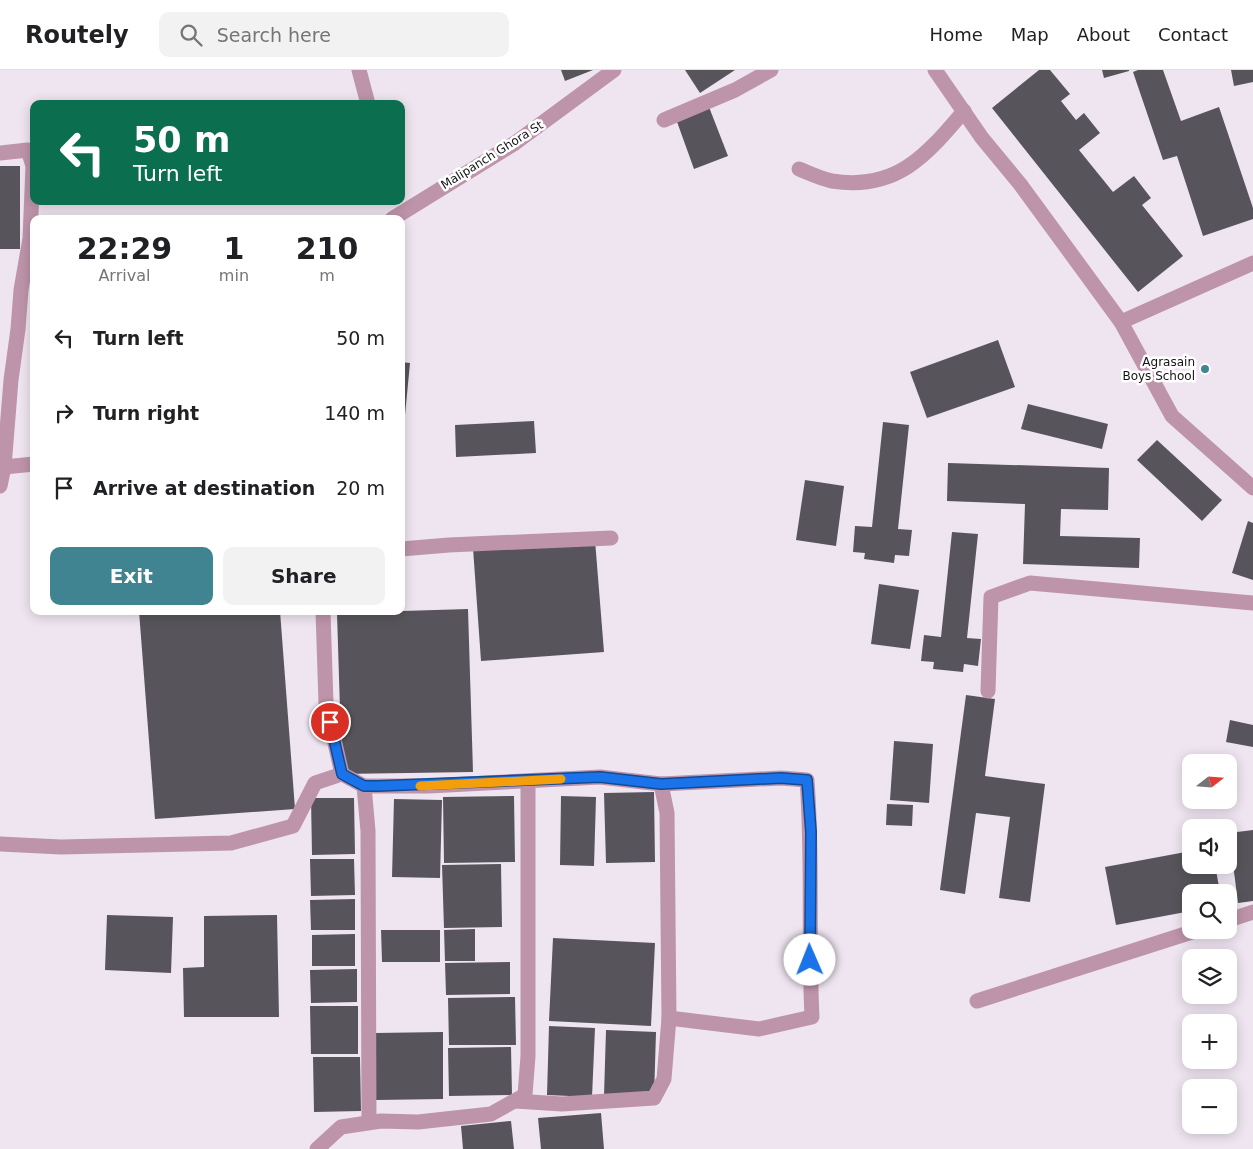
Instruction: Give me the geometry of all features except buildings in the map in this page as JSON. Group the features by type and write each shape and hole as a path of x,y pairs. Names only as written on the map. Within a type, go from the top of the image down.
{"street":[{"path":"359,70 367,100"},
{"name":"Malipanch Ghora St","path":"397,211 515,143 614,70"},
{"path":"664,120 735,90 771,70"},
{"path":"935,70 1121,322 1172,416 1253,488"},
{"path":"799,169 830,181 868,182 905,170 938,142 964,111"},
{"path":"0,153 28,150 30,156"},
{"path":"0,486 4,467 21,290 30,238"},
{"path":"1121,322 1253,263"},
{"path":"4,467 30,464"},
{"path":"405,549 611,538"},
{"path":"988,692 991,597 1030,583 1253,603"},
{"path":"323,615 326,704 342,774"},
{"path":"0,844 61,847 231,843 294,826 315,783 342,774 364,786 600,777 661,784 781,778 807,780 811,832 809,924 812,1017 759,1029 668,1018"},
{"path":"317,1149 342,1127 369,1122 418,1122 491,1114 525,1095 528,1056 528,781"},
{"path":"515,1101 562,1104 654,1098 664,1079 668,1018 667,813 661,784"},
{"path":"364,786 368,831 369,1122"},
{"path":"1237,917 1253,912"},
{"path":"977,1001 1182,935"}],"shaded area":[{"path":"0,70 1253,70 1253,1149 0,1149"}],"slow traffic":[{"path":"420,786 561,779"}],"place":[{"name":"Agrasain Boys School","path":"1205,369"}],"route":[{"path":"330,722 342,774 364,786 429,786 600,777 661,784 781,778 807,780 811,832 810,960"}]}
